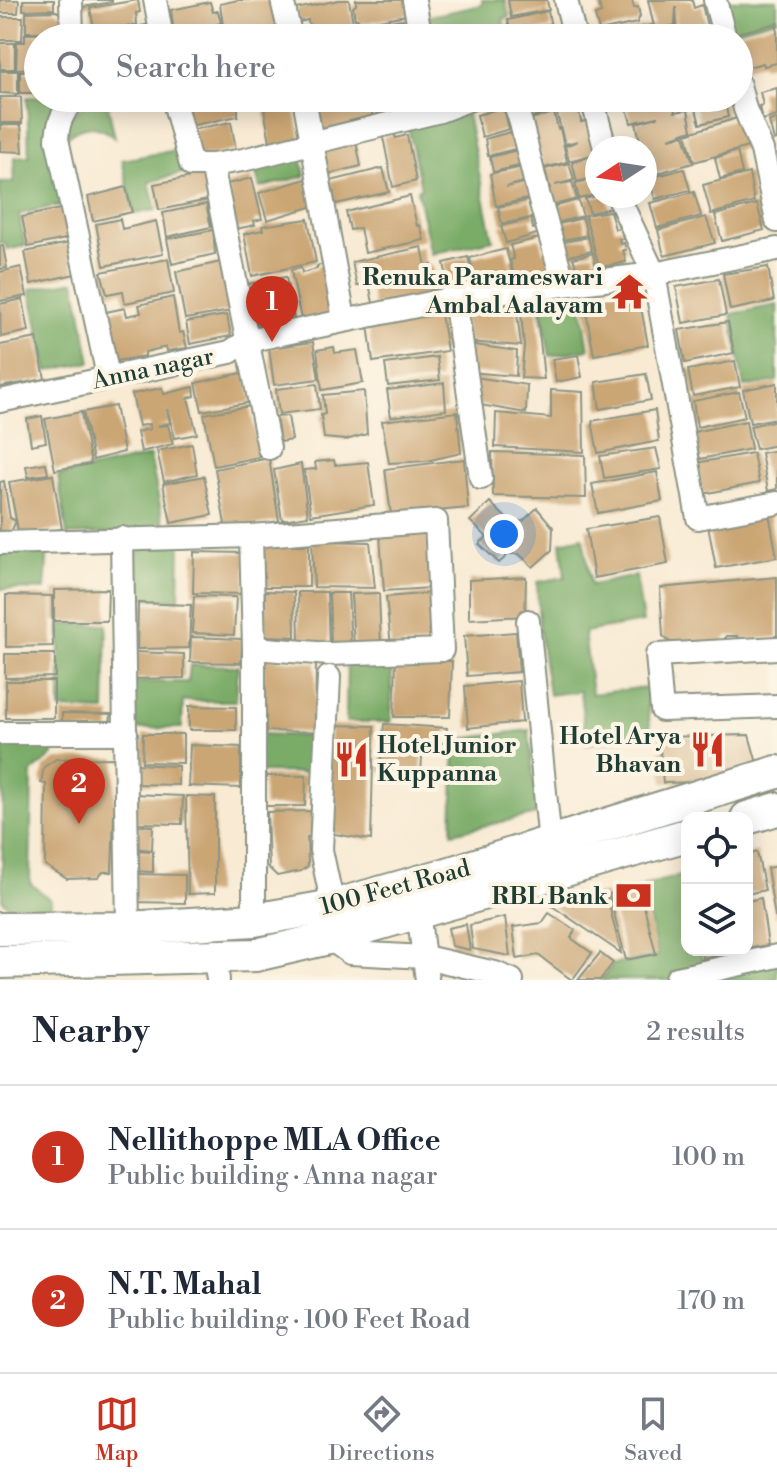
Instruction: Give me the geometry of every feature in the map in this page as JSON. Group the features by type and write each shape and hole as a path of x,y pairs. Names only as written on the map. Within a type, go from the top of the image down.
{"highway":[{"name":"100 Feet Road","path":"0,929 128,928 254,920 333,906 777,772"},
{"path":"753,816 777,809"},
{"name":"100 Feet Road","path":"0,962 72,971 216,969 256,955 329,938 681,837"}],"street":[{"path":"71,0 72,24"},
{"path":"155,0 159,24"},
{"path":"282,0 288,24"},
{"path":"414,0 418,24"},
{"path":"566,0 572,24"},
{"path":"715,0 721,24"},
{"path":"65,112 57,139 108,376"},
{"path":"177,112 191,165 243,160 313,143 412,112"},
{"path":"307,112 344,319"},
{"path":"518,112 564,284"},
{"path":"596,112 602,136"},
{"path":"746,112 762,150 777,221"},
{"path":"212,165 269,448"},
{"path":"624,208 654,274 698,518 777,503"},
{"name":"Anna nagar","path":"0,401 230,352 247,341 344,319 455,298 654,274 777,249"},
{"path":"455,298 481,478"},
{"path":"0,543 251,536 436,521 442,650 329,654 254,648"},
{"path":"251,536 254,920"},
{"path":"122,538 128,928"},
{"path":"528,621 550,843"},
{"path":"777,648 657,655 662,710 777,706"},
{"path":"329,677 321,850 333,906"},
{"path":"0,733 126,733"},
{"path":"418,912 427,980"},
{"path":"329,938 350,953 425,957 495,973 512,980"},
{"path":"677,978 777,956"}],"green space":[{"path":"482,0 505,0 509,17 503,19 504,24 422,24 421,18 482,5"},
{"path":"720,0 777,0 777,19 753,25 726,24"},
{"path":"28,112 65,112 65,204 19,214 25,246 7,250 5,243 0,243 0,183 14,182 15,157 29,156"},
{"path":"76,112 109,112 115,138 102,129 88,127 76,130 64,141 67,120"},
{"path":"466,112 493,240 431,254 407,122"},
{"path":"177,150 183,173 149,182 156,210 134,214 122,160"},
{"path":"300,151 305,176 260,188 253,162"},
{"path":"75,281 91,362 47,371 30,289"},
{"path":"580,295 589,349 550,356 540,305"},
{"path":"777,305 777,381 744,387 731,314"},
{"path":"150,456 165,531 67,535 58,476"},
{"path":"583,537 591,585 636,576 643,622 584,632 592,694 646,687 651,736 586,744 580,691 549,695 539,628 537,582 565,577 561,542"},
{"path":"128,543 180,543 179,600 128,598"},
{"path":"48,546 45,590 0,589 0,548"},
{"path":"60,624 107,625 105,711 60,709"},
{"path":"392,656 391,722 346,722 347,657"},
{"path":"190,665 238,666 236,701 183,701 182,728 135,729 134,682 188,682"},
{"path":"529,730 537,814 452,833 455,740"},
{"path":"259,734 314,736 313,773 259,772"},
{"path":"53,738 53,755 32,772 30,883 51,900 51,920 21,918 2,900 3,739"},
{"path":"681,876 681,956 701,956 702,960 722,956 753,956 753,950 777,945 777,980 601,980 614,964 658,956 642,886"}],"building":[{"path":"0,0 19,0 18,13 0,13"},
{"path":"23,0 54,0 54,9 23,10"},
{"path":"83,0 112,0 112,2 83,7"},
{"path":"138,0 140,12 136,13 137,24 93,24 90,8"},
{"path":"238,0 273,0 277,24 223,24 220,4"},
{"path":"349,0 353,24 299,22 296,9"},
{"path":"356,0 409,0 411,14 359,24 353,7"},
{"path":"508,0 547,0 549,10 511,17"},
{"path":"598,0 632,0 640,16 637,23 632,24 597,24 595,15 601,13"},
{"path":"648,0 692,0 694,8 702,5 707,24 677,24 676,7 675,24 653,24"},
{"path":"210,2 213,12 218,11 221,23 173,24 171,10"},
{"path":"56,11 64,15 65,24 26,24 26,12"},
{"path":"548,11 550,24 509,24 508,20"},
{"path":"0,17 23,17 22,40 0,40"},
{"path":"403,19 405,24 376,24"},
{"path":"777,23 777,63 753,66 753,29"},
{"path":"17,42 24,42 24,69 16,69"},
{"path":"0,43 15,43 15,69 0,69"},
{"path":"0,71 18,71 18,94 0,93"},
{"path":"20,71 24,71 24,93 20,93"},
{"path":"777,88 777,116 762,120 760,92"},
{"path":"0,97 21,97 22,123 0,123"},
{"path":"184,112 238,112 238,116 189,126"},
{"path":"265,112 296,112 301,141 271,147"},
{"path":"315,112 372,112 374,123 320,137"},
{"path":"377,112 415,112 379,123"},
{"path":"505,112 509,129 482,137 477,115"},
{"path":"526,112 552,112 528,118"},
{"path":"556,112 579,112 581,122 586,121 590,136 585,136 585,157 569,161 565,146 578,141 565,144"},
{"path":"628,112 688,112 692,130 669,138 684,135 693,163 657,174 657,136 639,136 636,123 658,117 631,123"},
{"path":"697,112 727,112 728,117 700,124"},
{"path":"554,113 567,162 544,168 540,152 536,153 530,119"},
{"path":"740,117 748,147 694,162 686,134"},
{"path":"777,119 777,140 774,141 769,121"},
{"path":"231,122 236,150 197,158 191,130"},
{"path":"0,125 21,125 23,152 0,151"},
{"path":"514,131 519,148 488,156 485,139"},
{"path":"394,134 396,138 407,135 416,181 393,187 383,137"},
{"path":"356,141 361,166 325,175 319,149"},
{"path":"518,150 523,165 493,172 490,157"},
{"path":"737,151 742,173 720,179 715,158"},
{"path":"585,158 585,180 577,182 572,162"},
{"path":"569,163 574,180 555,185 572,182 577,199 550,206 546,189 550,188 545,169"},
{"path":"523,167 527,181 506,187 527,182 531,198 496,206 490,174"},
{"path":"383,168 389,192 336,204 331,181"},
{"path":"684,169 690,190 657,198 657,176"},
{"path":"749,173 754,202 711,214 703,185"},
{"path":"202,175 207,192 213,199 159,210 154,184"},
{"path":"252,178 262,219 254,221 255,225 236,229 227,184"},
{"path":"306,179 314,206 267,220 259,193"},
{"path":"585,181 585,197 579,199 575,183"},
{"path":"126,187 132,212 93,221 88,197"},
{"path":"694,192 701,216 657,228 651,208 657,208 657,201"},
{"path":"410,196 417,226 420,225 424,240 365,253 360,228 350,230 346,212"},
{"path":"530,200 535,217 502,224 498,207"},
{"path":"578,200 583,216 556,223 552,207"},
{"path":"206,204 211,227 167,237 163,213"},
{"path":"757,204 764,230 722,241 715,215"},
{"path":"65,208 70,238 28,247 22,217"},
{"path":"588,208 610,208 590,213"},
{"path":"610,211 615,229 621,228 623,239 619,239 620,244 624,243 626,262 602,267 599,266 585,215"},
{"path":"706,217 715,243 664,256 658,230"},
{"path":"583,218 587,235 563,240 558,224"},
{"path":"120,219 122,229 156,221 163,254 104,266 96,224"},
{"path":"308,219 316,262 252,276 244,234 263,230 262,226"},
{"path":"531,219 533,229 540,228 540,233 506,243 501,226"},
{"path":"213,230 215,254 172,264 167,239"},
{"path":"588,237 592,251 564,257 560,243"},
{"path":"540,238 543,252 548,251 554,278 516,283 510,245"},
{"path":"69,243 75,274 31,284 25,252"},
{"path":"0,246 3,246 7,268 0,269"},
{"path":"422,247 426,266 432,265 436,284 431,286 433,295 374,308 369,283 357,286 352,262"},
{"path":"506,249 514,279 477,288 470,258"},
{"path":"593,253 596,267 578,271 573,258"},
{"path":"468,257 472,291 451,296 444,263"},
{"path":"168,259 174,293 125,303 123,291 107,294 101,272"},
{"path":"221,262 231,311 185,319 176,272"},
{"path":"325,264 336,315 302,324 291,270 301,268 302,273"},
{"path":"21,267 27,296 0,301 0,272"},
{"path":"768,267 774,301 730,310 723,274"},
{"path":"286,277 295,324 256,332 247,284"},
{"path":"719,279 726,315 683,323 676,287"},
{"path":"637,286 648,345 594,355 583,295"},
{"path":"173,297 179,333 183,332 187,348 167,351 166,347 145,352 145,356 116,361 106,312 125,308 127,316 141,313 139,305"},
{"path":"515,297 521,346 467,342 461,307"},
{"path":"23,299 29,331 1,337 0,304"},
{"path":"537,310 544,379 521,378 524,346 521,312"},
{"path":"441,314 447,351 373,362 368,324"},
{"path":"227,315 231,336 190,344 186,322"},
{"path":"728,322 734,353 685,363 679,330"},
{"path":"37,338 45,379 0,387 0,345"},
{"path":"313,342 319,379 274,385 269,348"},
{"path":"468,344 517,351 516,376 468,372"},
{"path":"334,347 335,353 357,350 363,383 322,390 317,350"},
{"path":"578,355 582,377 556,382 552,359"},
{"path":"437,357 440,380 388,386 385,364"},
{"path":"735,361 740,387 693,396 688,370"},
{"path":"246,372 252,402 202,411 196,383"},
{"path":"646,374 651,400 600,409 596,382"},
{"path":"475,377 527,385 526,413 474,404"},
{"path":"444,383 446,410 391,417 387,390"},
{"path":"777,383 777,418 750,423 743,390"},
{"path":"317,384 320,409 279,414 276,389"},
{"path":"194,387 195,396 188,398 197,434 175,438 167,409 170,423 157,426 168,425 173,444 141,452 137,432 150,429 149,424 139,426 132,394 162,388 164,394"},
{"path":"551,390 583,392 584,452 495,447 496,413 551,418"},
{"path":"364,391 367,434 346,440 324,438 321,415 325,414 323,395"},
{"path":"739,392 745,417 697,427 693,401"},
{"path":"115,406 124,452 93,460 83,412"},
{"path":"250,406 259,457 214,466 204,414"},
{"path":"655,410 659,441 598,453 592,421"},
{"path":"81,412 91,464 55,470 45,419"},
{"path":"457,412 461,453 426,461 389,463 382,421"},
{"path":"42,416 46,442 31,445 27,419"},
{"path":"288,416 292,440 280,442 276,417"},
{"path":"777,420 777,445 756,449 750,426"},
{"path":"746,421 751,449 700,459 694,432"},
{"path":"192,444 197,474 164,482 157,451"},
{"path":"656,448 661,469 604,478 600,456"},
{"path":"777,450 777,489 768,491 761,453"},
{"path":"492,452 585,455 586,498 493,496"},
{"path":"753,453 759,483 703,494 696,463"},
{"path":"269,458 279,521 226,530 215,469"},
{"path":"464,459 468,508 391,515 385,469"},
{"path":"334,460 335,465 368,462 374,505 311,515 304,470 316,469 315,462"},
{"path":"46,463 48,474 28,477 26,466"},
{"path":"301,464 308,516 282,520 274,470"},
{"path":"657,472 662,501 598,513 592,484"},
{"path":"53,475 62,529 19,536 9,482"},
{"path":"204,476 212,515 171,523 163,484"},
{"path":"4,481 10,518 16,521 10,534 0,535 0,482"},
{"path":"490,502 510,522 523,521 537,508 553,527 552,550 533,567 519,554 509,554 499,563 479,544 487,537 470,521"},
{"path":"768,508 777,557 716,568 707,520"},
{"path":"660,517 668,564 594,578 586,529"},
{"path":"427,533 431,588 384,591 380,536"},
{"path":"312,541 370,542 375,588 314,587"},
{"path":"261,545 309,545 309,587 262,587"},
{"path":"194,552 245,553 245,594 193,593"},
{"path":"526,577 525,616 469,619 469,580"},
{"path":"777,577 777,637 742,640 737,636 727,636 722,642 672,644 663,636 660,588"},
{"path":"108,589 107,621 54,621 54,590"},
{"path":"265,591 294,592 295,637 265,636"},
{"path":"298,592 327,592 329,643 299,643"},
{"path":"329,593 348,593 351,646 331,645"},
{"path":"379,593 381,646 354,646 351,594"},
{"path":"433,593 434,643 391,647 386,597"},
{"path":"6,595 52,596 53,646 6,647"},
{"path":"194,596 236,597 234,635 192,633"},
{"path":"138,603 191,605 189,648 137,649"},
{"path":"516,632 519,672 467,676 464,636"},
{"path":"191,637 242,639 241,663 190,662"},
{"path":"135,652 184,654 184,678 136,679"},
{"path":"5,654 55,654 55,677 5,678"},
{"path":"264,658 316,663 315,732 263,731"},
{"path":"396,660 452,661 450,717 394,717"},
{"path":"6,681 54,681 54,718 6,718"},
{"path":"519,681 522,722 468,728 465,686"},
{"path":"189,706 236,707 236,730 189,730"},
{"path":"62,713 111,714 109,731 62,730"},
{"path":"384,724 447,728 445,743 423,742 421,774 380,771"},
{"name":"Hotel Junior Kuppanna","path":"330,725 374,726 371,840 328,833"},
{"path":"143,734 183,734 183,763 142,762"},
{"name":"Hotel Arya Bhavan","path":"749,735 757,763 701,782 663,783 659,737"},
{"path":"190,745 241,747 241,788 188,786"},
{"path":"116,758 112,872 103,872 98,878 67,879 45,865 46,784 41,783 44,767 56,759"},
{"path":"135,764 178,766 178,785 136,784"},
{"path":"263,776 306,776 305,806 264,806"},
{"path":"131,794 183,796 182,824 131,823"},
{"path":"186,796 215,797 215,893 188,894"},
{"path":"315,811 315,836 307,837 308,866 301,871 277,876 269,868 267,812"},
{"path":"131,825 153,826 152,850 131,848"},
{"path":"131,850 153,851 153,872 130,871"},
{"path":"757,852 765,890 753,893 753,884 753,853"},
{"path":"777,866 777,916 775,917 767,868"},
{"path":"131,874 185,875 185,903 131,902"},
{"path":"639,886 656,954 626,960 609,894"},
{"path":"606,893 621,953 552,906"},
{"path":"761,898 768,945 753,948 753,900"},
{"path":"549,913 575,930 571,938 592,953 572,980 538,955 517,959 513,927 542,923"},
{"path":"505,917 510,956 473,949 470,925"},
{"path":"466,924 470,950 452,946 448,928"},
{"path":"600,953 613,963 600,980 578,980"}],"place":[{"name":"Renuka Parameswari Ambal Aalayam","path":"629,291"},
{"name":"Nellithoppe MLA Office","path":"272,342"},
{"name":"Hotel Arya Bhavan","path":"707,750"},
{"name":"Hotel Junior Kuppanna","path":"351,759"},
{"name":"N.T. Mahal","path":"79,824"},
{"name":"RBL Bank","path":"634,896"}]}
